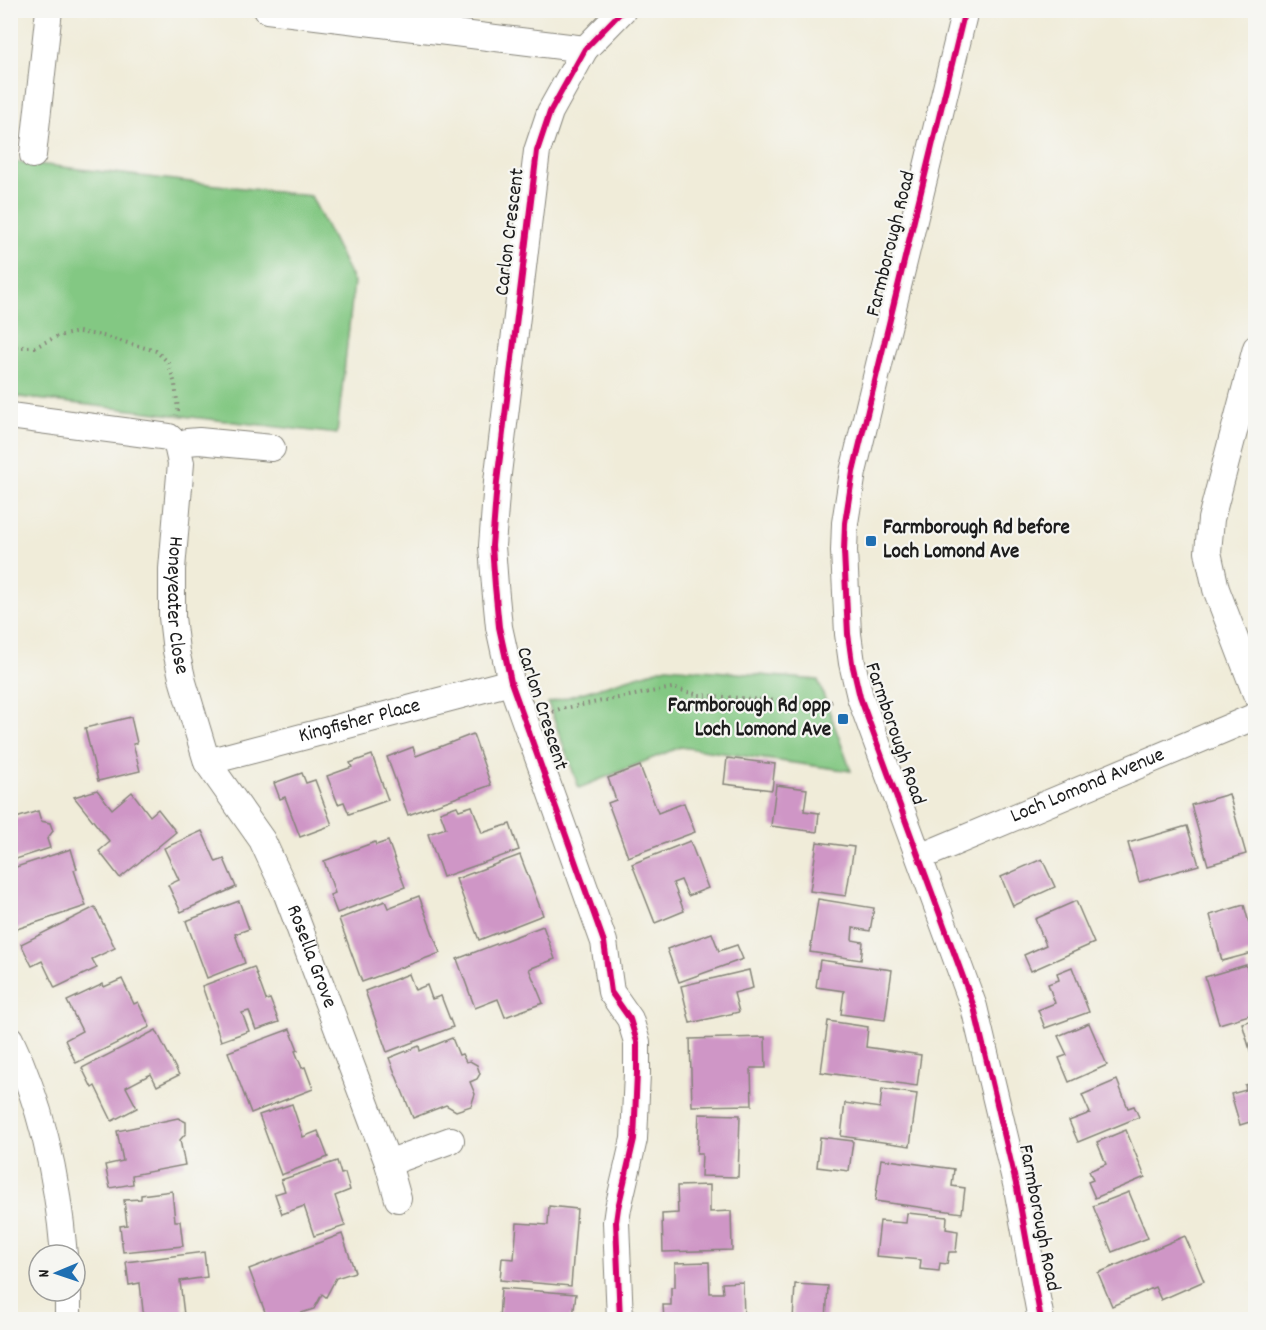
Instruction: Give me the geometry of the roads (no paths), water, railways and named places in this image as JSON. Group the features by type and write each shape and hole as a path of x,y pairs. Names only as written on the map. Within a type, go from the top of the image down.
{"street":[{"path":"33,155 49,10"},
{"path":"267,10 585,50"},
{"name":"Carlon Crescent","path":"620,1320 616,1222 634,1138 637,1042 630,1018 610,992 604,942 511,682 499,627 492,546 497,482 537,151 550,112 585,50 623,10"},
{"name":"Farmborough Road","path":"965,10 851,482 845,523 848,634 860,697 974,1007 1017,1188 1041,1320"},
{"path":"1256,348 1211,519 1208,552 1216,589 1256,694"},
{"path":"10,416 173,441 199,441 272,448"},
{"name":"Honeyeater Close","path":"173,441 181,463 172,569 172,617 183,682 207,762"},
{"name":"Kingfisher Place","path":"207,762 511,682"},
{"name":"Loch Lomond Avenue","path":"920,858 1256,716"},
{"name":"Rosella Grove","path":"207,762 262,840 286,892 387,1163 398,1199"},
{"path":"10,1039 37,1105 52,1161 63,1243"},
{"path":"387,1163 451,1140"},
{"path":"68,1303 68,1320"}],"place":[{"name":"Farmborough Rd before Loch Lomond Ave","path":"871,541"},
{"name":"Farmborough Rd opp Loch Lomond Ave","path":"843,719"}]}
